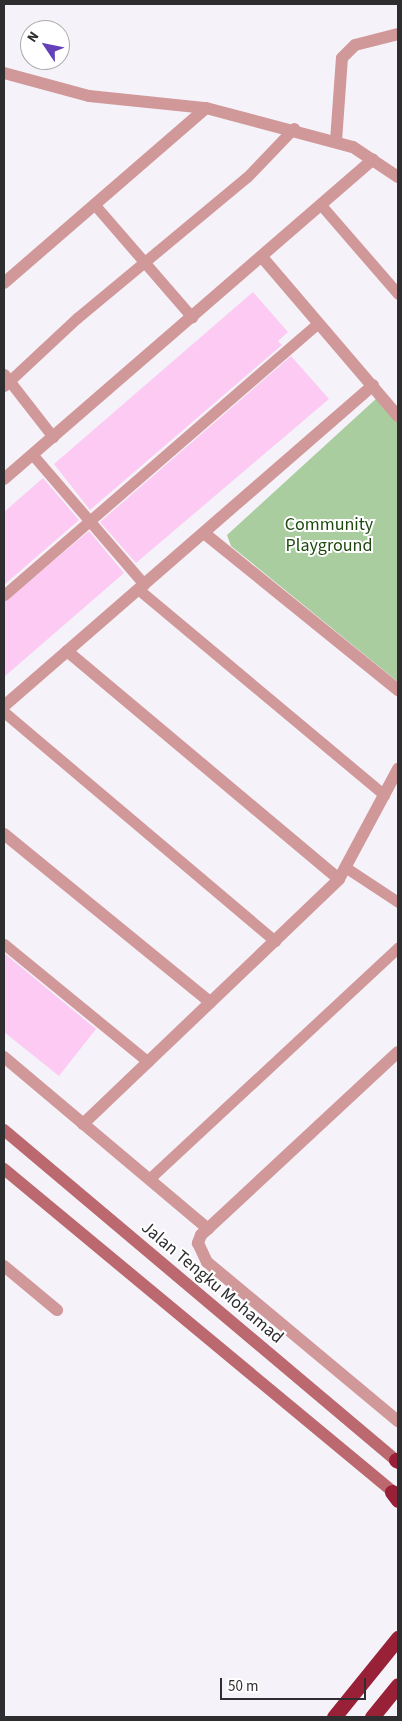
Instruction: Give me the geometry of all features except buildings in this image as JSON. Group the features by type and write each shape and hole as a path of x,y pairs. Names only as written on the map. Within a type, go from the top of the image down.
{"highway":[{"path":"387,1652 398,1628"},
{"path":"334,1717 398,1638"},
{"path":"372,1717 398,1685"}],"main road":[{"name":"Jalan Tengku Mohamad","path":"4,1130 397,1461"},
{"path":"4,1169 396,1496"}],"street":[{"path":"336,141 342,58 355,44 397,36"},
{"path":"4,73 89,96 206,108 294,128 336,141 373,159 398,177"},
{"path":"4,283 206,108"},
{"path":"4,479 373,159"},
{"path":"262,257 398,416"},
{"path":"4,706 373,385"},
{"path":"204,533 398,690"},
{"path":"67,651 339,879"},
{"path":"83,1124 348,869 398,769"},
{"path":"4,834 210,1002"},
{"path":"398,1052 208,1229 198,1243 207,1262 398,1421"},
{"path":"4,1057 208,1229"},
{"path":"4,1266 57,1310"}],"lane":[{"path":"53,437 6,380 143,262 247,177 294,128"},
{"path":"94,204 192,317"},
{"path":"321,205 398,294"},
{"path":"4,596 318,322"},
{"path":"32,454 90,521 141,586 384,796"},
{"path":"4,712 275,941"},
{"path":"348,869 398,902"},
{"path":"4,944 148,1062"},
{"path":"149,1179 398,948"}],"green space":[{"name":"Community Playground","path":"378,397 398,422 398,682 231,546 227,535"}]}
